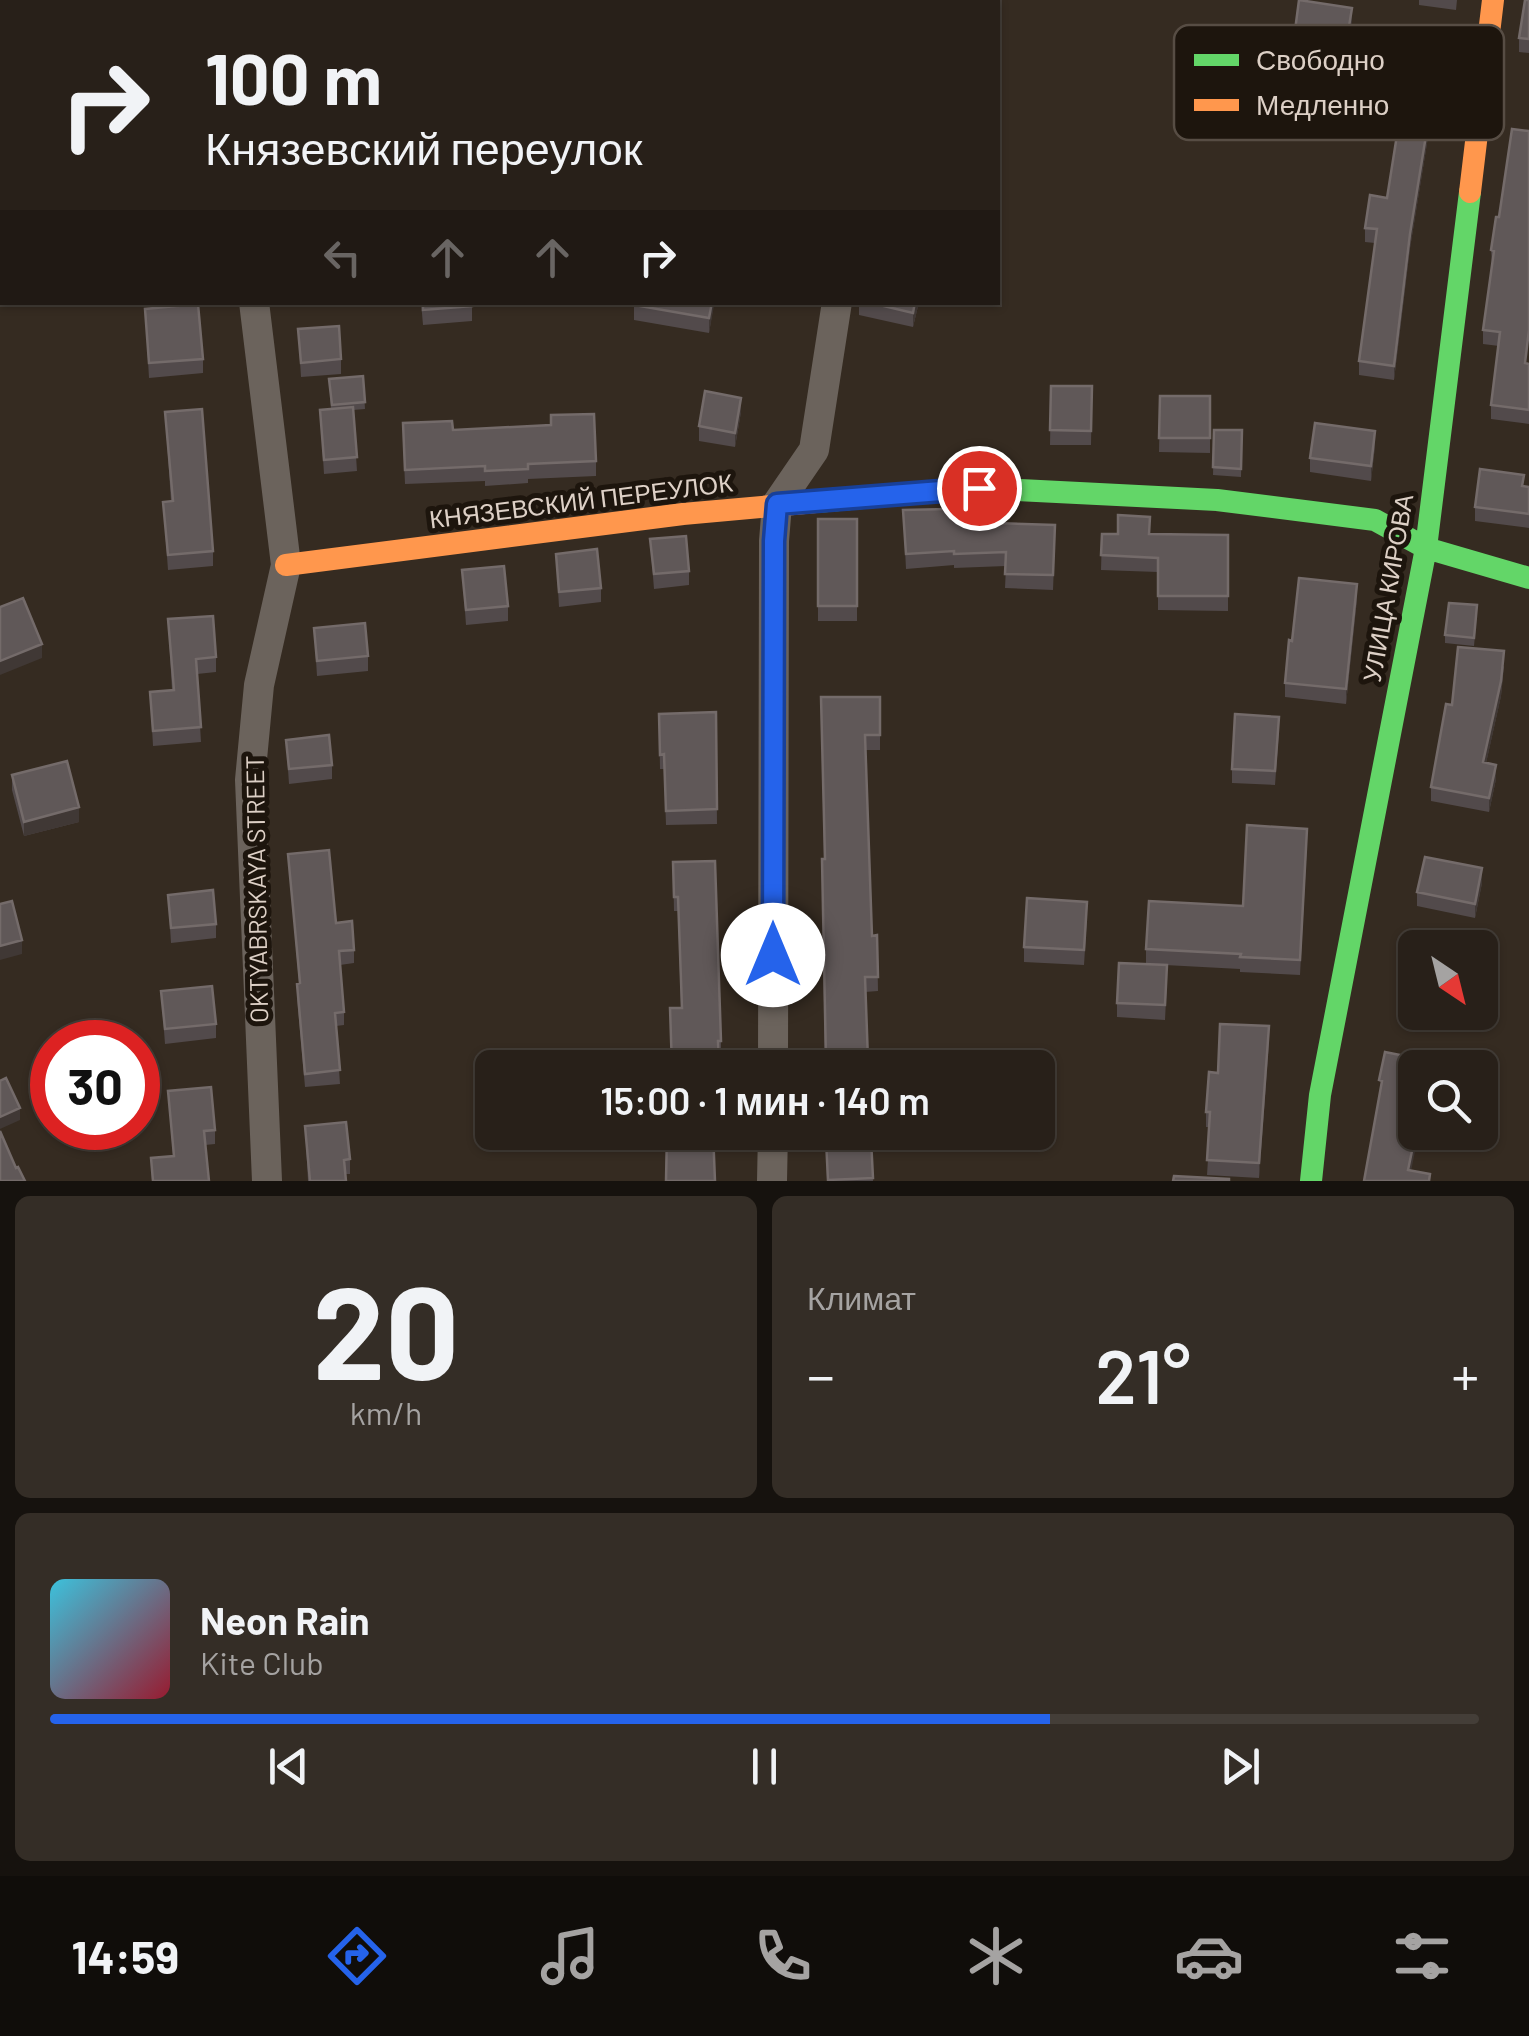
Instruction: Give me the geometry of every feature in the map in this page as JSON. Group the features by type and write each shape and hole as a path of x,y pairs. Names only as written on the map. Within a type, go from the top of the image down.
{"street":[{"name":"УЛИЦА КИРОВА","path":"1490,25 1493,0"},
{"name":"УЛИЦА КИРОВА","path":"1311,1181 1320,1095 1426,548 1476,140"},
{"name":"OKTYABRSKAYA STREET","path":"254,305 286,565 259,685 250,780 267,1181"},
{"path":"773,1050 777,504 814,450 837,305"},
{"name":"КНЯЗЕВСКИЙ ПЕРЕУЛОК","path":"286,565 777,504 979,488 1217,500 1374,520 1426,548 1529,578"},
{"path":"772,1150 772,1181"}],"building":[{"path":"1299,0 1352,8 1349,25 1296,25"},
{"path":"1525,0 1529,0 1529,39 1519,38"},
{"path":"1512,129 1529,131 1529,330 1525,363 1529,364 1529,410 1491,405 1500,332 1483,330 1494,251 1491,250"},
{"path":"1396,140 1425,140 1394,366 1359,361 1377,229 1365,228 1370,195 1387,198"},
{"path":"198,305 203,359 149,363 145,309"},
{"path":"423,305 472,305 472,306 423,310"},
{"path":"634,305 711,305 709,318"},
{"path":"880,305 914,305 913,313"},
{"path":"339,326 341,359 301,363 298,329"},
{"path":"363,376 365,402 332,405 329,379"},
{"path":"1051,386 1092,386 1091,431 1050,430"},
{"path":"705,391 741,398 735,433 699,426"},
{"path":"1160,396 1210,396 1210,438 1159,438"},
{"path":"353,407 357,457 324,460 320,410"},
{"path":"202,409 213,551 168,555 163,502 173,501 165,412"},
{"path":"594,414 596,461 528,464 528,469 485,471 485,466 405,470 403,423 452,421 453,430 551,425 551,415"},
{"path":"1315,423 1375,431 1371,466 1310,458"},
{"path":"1214,430 1242,430 1241,469 1213,467"},
{"path":"1480,469 1524,475 1522,486 1529,487 1529,514 1475,507"},
{"path":"995,508 996,523 1055,525 1053,575 1005,574 1006,552 906,554 903,510"},
{"path":"1118,515 1150,517 1149,534 1228,535 1228,596 1158,596 1158,558 1101,555 1102,534 1118,534"},
{"path":"818,519 857,519 857,606 818,606"},
{"path":"686,536 689,571 654,574 650,539"},
{"path":"597,549 601,588 559,592 556,554"},
{"path":"504,566 508,606 466,610 462,570"},
{"path":"1299,578 1357,584 1346,689 1285,683"},
{"path":"23,598 42,644 0,661 0,607"},
{"path":"1449,603 1477,605 1474,638 1445,635"},
{"path":"213,616 216,657 196,659 201,727 153,731 150,692 174,690 168,619"},
{"path":"365,623 368,656 317,661 314,628"},
{"path":"1458,647 1504,651 1483,762 1496,765 1489,798 1431,787 1446,704 1452,705"},
{"path":"821,697 880,697 880,735 865,735 872,936 877,935 878,977 865,977 868,1050 826,1050"},
{"path":"716,712 717,809 666,811 659,714"},
{"path":"1235,714 1279,717 1275,771 1232,769"},
{"path":"329,735 332,765 289,769 286,740"},
{"path":"67,761 79,807 24,822 12,775"},
{"path":"1247,825 1307,829 1300,960 1146,949 1149,901 1243,906"},
{"path":"329,850 336,923 352,921 354,950 339,951 344,1012 335,1013 340,1070 305,1074 288,854"},
{"path":"1425,857 1482,868 1475,904 1417,892"},
{"path":"715,861 718,1050 671,1050 670,1008 682,1008 673,862"},
{"path":"213,890 216,924 171,928 168,895"},
{"path":"1027,898 1087,902 1084,950 1024,947"},
{"path":"12,901 22,940 0,946 0,904"},
{"path":"1119,963 1167,965 1165,1005 1117,1003"},
{"path":"212,986 216,1024 165,1029 161,991"},
{"path":"1220,1024 1269,1026 1259,1163 1207,1160 1209,1072 1218,1073"},
{"path":"1385,1052 1398,1055 1398,1150 1412,1150 1408,1170 1430,1174 1429,1181 1364,1181 1382,1081 1379,1080"},
{"path":"6,1078 20,1108 0,1117 0,1081"},
{"path":"211,1087 215,1130 204,1131 209,1181 153,1181 151,1158 174,1156 168,1091"},
{"path":"346,1122 350,1159 344,1160 346,1181 310,1181 305,1126"},
{"path":"0,1131 16,1168 25,1181 0,1181"},
{"path":"667,1150 714,1150 715,1181 666,1181"},
{"path":"826,1150 872,1150 873,1178 828,1180"},
{"path":"1174,1176 1229,1179 1229,1181 1173,1181"}],"traffic: fast":[{"path":"1311,1181 1320,1095 1426,548 1470,192"},
{"path":"816,502 979,488 1217,500 1375,520 1426,548 1529,578"}],"traffic: slow":[{"path":"1490,25 1493,0"},
{"path":"1470,192 1476,140"},
{"path":"286,565 683,514 816,502"}],"route":[{"path":"773,955 777,504 979,488"}]}
